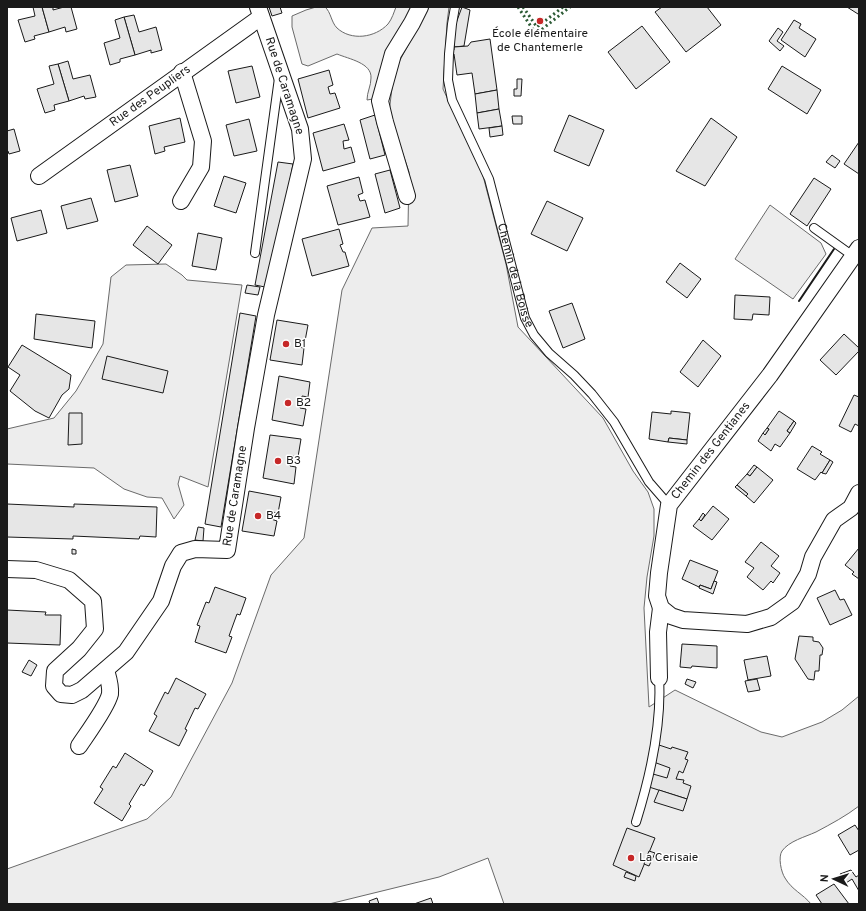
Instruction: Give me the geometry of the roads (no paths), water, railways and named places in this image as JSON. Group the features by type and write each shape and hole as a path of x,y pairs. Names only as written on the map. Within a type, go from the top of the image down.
{"street":[{"path":"407,196 380,102 393,54 420,7"},
{"name":"Rue de Caramagne","path":"7,569 36,570 69,580 93,601 95,629 79,649 55,671 54,686 61,694 72,695 82,690 126,652 161,601 173,566 181,553 195,549 227,550 246,428 266,315 303,160 300,130 260,12"},
{"name":"Rue des Peupliers","path":"40,176 182,72 260,12"},
{"path":"181,201 201,167 203,141 182,72"},
{"name":"Chemin des Gentianes","path":"658,678 658,632 661,608 657,596 669,505 770,375 856,252"},
{"path":"661,608 671,616 683,620 746,624 771,618 792,602 808,574 813,557 834,520 851,508 859,493"},
{"path":"79,746 110,695 110,687 106,670"}],"lane":[{"name":"Chemin de la Boisse","path":"455,7 449,54 448,80 452,100 488,179 525,318 534,335 549,353 574,375 592,394 610,417 649,482 669,505"},
{"path":"255,253 280,72"},
{"path":"814,228 856,252"},
{"path":"636,822 646,787 656,737 658,715 658,678"}],"place":[{"name":"École élémentaire de Chantemerle","path":"540,21"},
{"name":"B1","path":"286,344"},
{"name":"B2","path":"288,403"},
{"name":"B3","path":"278,461"},
{"name":"B4","path":"258,516"},
{"name":"La Cerisaie","path":"631,858"}]}
